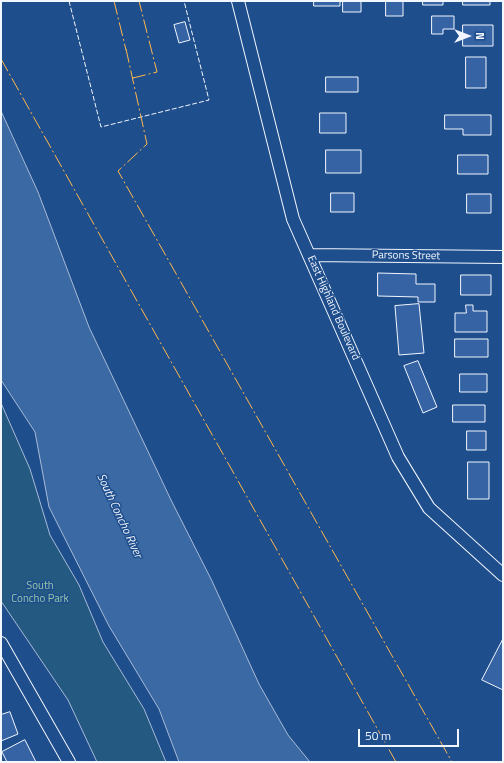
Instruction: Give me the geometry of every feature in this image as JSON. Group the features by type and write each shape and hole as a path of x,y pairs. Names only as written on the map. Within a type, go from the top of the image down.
{"street":[{"name":"East Highland Boulevard","path":"238,1 293,219 398,457 429,508 503,575"},
{"name":"Parsons Street","path":"310,255 503,257"},
{"path":"1,643 69,762"}],"green space":[{"name":"South Concho Park","path":"1,403 30,469 50,535 79,585 103,642 144,709 166,762 97,762 68,700 1,601"}],"water":[{"name":"South Concho River","path":"1,111 38,192 89,327 171,500 212,581 259,684 288,735 310,762 179,762 159,709 109,626 49,507 35,432 1,380"}],"building":[{"path":"314,1 340,1 340,6 314,6"},
{"path":"343,1 361,1 361,12 343,12"},
{"path":"386,1 403,1 403,16 386,16"},
{"path":"423,1 443,1 443,5 423,5"},
{"path":"463,1 490,1 490,5 463,5"},
{"path":"432,16 454,16 454,29 443,29 443,34 432,34"},
{"path":"185,22 190,40 179,43 174,25"},
{"path":"463,25 493,25 493,46 463,46"},
{"path":"466,57 486,57 486,88 466,88"},
{"path":"326,77 358,77 358,92 326,92"},
{"path":"320,113 346,113 346,133 320,133"},
{"path":"445,115 491,115 491,135 463,135 463,129 445,129"},
{"path":"326,150 361,150 361,173 326,173"},
{"path":"458,155 488,155 488,174 458,174"},
{"path":"331,193 354,193 354,212 331,212"},
{"path":"467,194 491,194 491,213 467,213"},
{"path":"378,273 416,274 416,284 435,284 435,302 418,302 418,297 378,296"},
{"path":"461,275 491,275 491,295 461,295"},
{"path":"419,304 424,353 399,355 395,306"},
{"path":"466,305 473,305 473,311 487,311 487,332 455,332 455,313 466,313"},
{"path":"455,339 488,339 488,357 455,357"},
{"path":"418,361 437,407 423,413 404,366"},
{"path":"460,374 487,374 487,392 460,392"},
{"path":"453,405 485,405 485,422 453,422"},
{"path":"467,431 486,431 486,450 467,450"},
{"path":"468,462 489,462 489,499 468,499"},
{"path":"503,639 503,690 482,680"},
{"path":"10,712 18,734 1,741 1,715"},
{"path":"25,740 36,762 7,762 2,752"}],"fence":[{"path":"69,1 101,127 209,100 184,1"}],"power":[{"path":"114,1 126,50"},
{"path":"133,77 157,72 139,1"},
{"path":"126,49 147,144 118,171 452,762"},
{"path":"1,59 396,762"}]}
